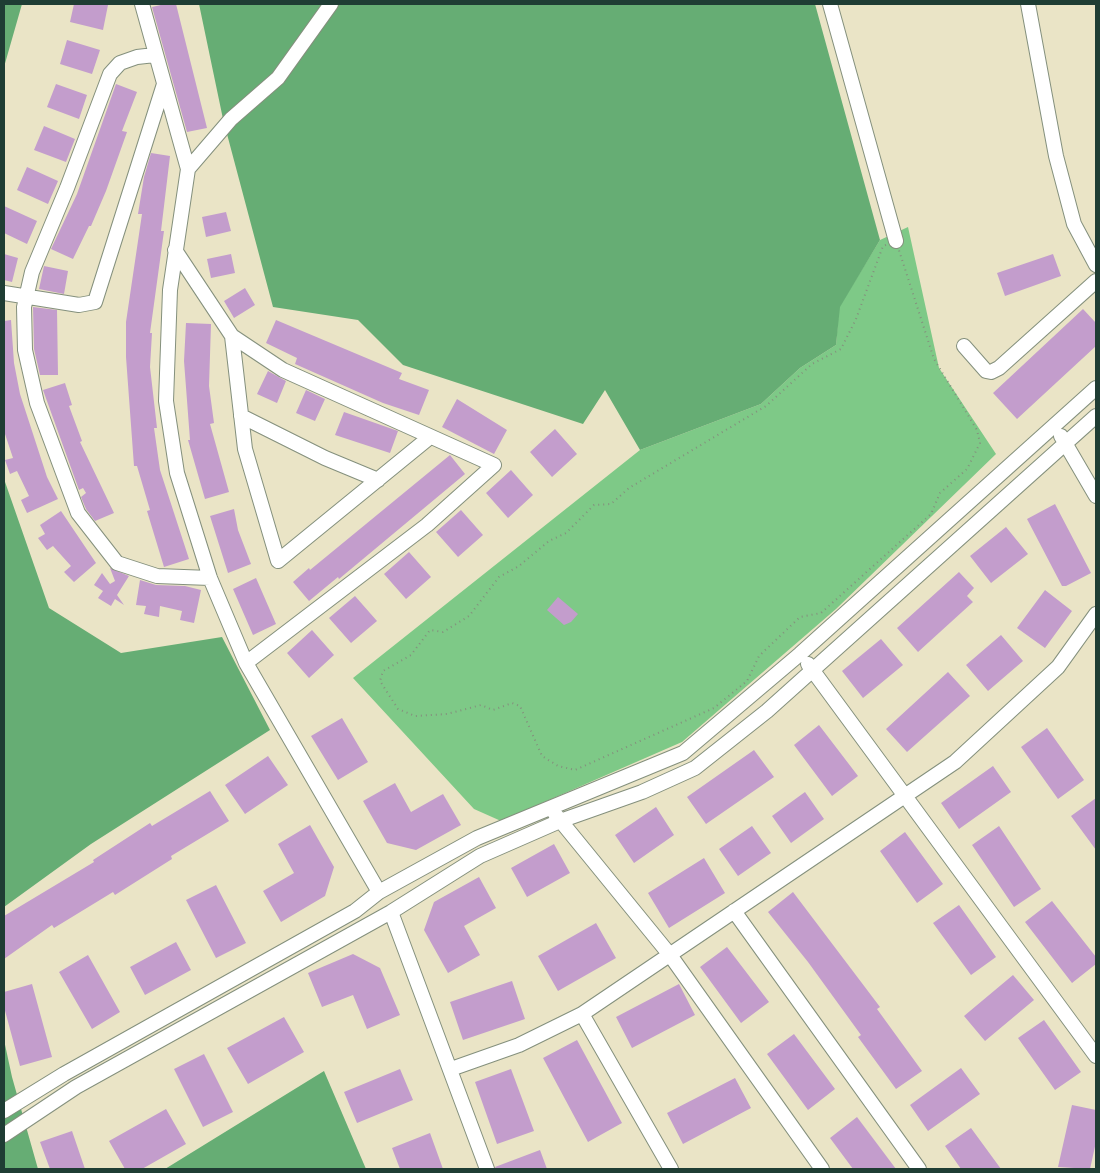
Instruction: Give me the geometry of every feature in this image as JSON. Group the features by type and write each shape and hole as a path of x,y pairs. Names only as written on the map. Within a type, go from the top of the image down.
{"street":[{"path":"142,4 188,169 170,290 166,401 177,473 210,578 246,662 379,892"},
{"path":"188,169 231,119 278,78 331,4"},
{"path":"830,4 896,241"},
{"path":"1028,4 1056,156 1071,216 1096,265"},
{"path":"155,55 137,57 120,63 110,74 67,188 32,272 24,307 25,350 37,403 78,513 117,563 157,576 210,578"},
{"path":"4,293 79,305 95,302 164,84"},
{"path":"175,250 232,336 283,370 494,465 427,525 246,662"},
{"path":"964,346 986,371 992,372 1096,281"},
{"path":"232,336 245,449 278,561 430,437"},
{"path":"4,1110 64,1074 355,911 379,892 477,838 683,753 800,654 1096,388"},
{"path":"241,416 325,458 378,480"},
{"path":"4,1135 76,1087 391,912 480,856 560,821 642,792 695,768 767,711 1096,416"},
{"path":"1055,426 1096,496"},
{"path":"451,1069 518,1046 582,1014 955,762 1058,667 1096,614"},
{"path":"800,654 906,795 1096,1056"},
{"path":"550,808 670,955 822,1169"},
{"path":"379,892 389,891 396,898 396,908 391,912"},
{"path":"391,912 487,1169"},
{"path":"734,912 920,1169"},
{"path":"582,1014 671,1169"}],"path":[{"path":"896,241 934,359 977,430 980,444 968,469 940,493 931,514 821,613 800,617 759,656 748,681 714,708 575,770 558,766 542,756 520,706 512,703 493,710 481,705 447,714 415,716 398,709 380,681 384,671 411,654 430,630 443,632 469,616 499,578 519,566 549,541 566,533 594,505 611,504 629,488 766,406 812,364 841,349 856,318 883,246 896,241"}],"green space":[{"path":"4,4 22,4 4,67"},
{"path":"199,4 815,4 880,240 840,307 836,345 800,368 761,404 640,450 605,390 583,424 403,365 358,320 273,307 223,119"},
{"path":"908,227 939,368 996,454 836,609 682,742 501,821 474,809 353,678 640,450 761,404 800,368 836,345 839,307 880,240"},
{"path":"4,479 49,608 121,653 222,637 270,730 91,844 4,907"},
{"path":"4,1040 12,1077 38,1169 4,1169"},
{"path":"324,1071 366,1169 165,1169"}],"building":[{"path":"74,4 108,5 103,30 70,22"},
{"path":"176,4 207,128 187,132 152,7"},
{"path":"67,40 100,50 92,74 60,64"},
{"path":"56,84 87,95 79,119 47,107"},
{"path":"116,84 137,92 122,131 127,132 106,191 91,226 89,226 73,259 51,249 77,194"},
{"path":"44,126 75,139 66,162 34,150"},
{"path":"151,153 170,156 161,231 164,231 150,333 152,333 150,367 157,428 154,428 160,470 189,559 164,567 147,511 150,510 137,466 134,466 126,357 126,322 142,214 138,214 144,177"},
{"path":"27,167 58,181 48,204 17,190"},
{"path":"4,206 37,221 27,244 4,233"},
{"path":"226,212 231,231 206,237 202,217"},
{"path":"4,254 18,258 12,282 4,280"},
{"path":"231,254 235,273 211,278 207,259"},
{"path":"1053,254 1061,276 1005,296 997,273"},
{"path":"44,266 68,271 64,294 39,289"},
{"path":"245,288 255,305 234,318 224,301"},
{"path":"33,307 57,310 58,375 40,375 34,349"},
{"path":"1083,309 1096,323 1096,346 1017,419 993,393"},
{"path":"11,320 14,363 20,394 47,477 58,499 27,513 21,500 29,496 17,471 10,474 5,460 13,458 4,431 4,321"},
{"path":"276,320 402,373 399,379 429,390 419,415 383,403 295,364 297,358 266,343"},
{"path":"186,323 211,324 209,386 214,423 210,424 229,492 205,499 188,440 190,440 184,361"},
{"path":"268,371 286,381 277,403 257,394"},
{"path":"65,383 72,405 69,406 82,441 80,442 114,513 95,521 86,509 81,497 86,493 83,488 79,490 43,390"},
{"path":"306,390 325,399 315,421 296,413"},
{"path":"457,399 507,430 494,454 442,427"},
{"path":"344,412 398,431 390,453 335,435"},
{"path":"555,429 577,454 552,477 530,452"},
{"path":"450,455 465,474 339,579 338,577 309,601 293,582"},
{"path":"511,470 533,495 508,518 486,493"},
{"path":"1055,504 1091,573 1066,586 1062,586 1027,519"},
{"path":"234,509 238,530 251,564 228,573 210,516"},
{"path":"461,510 483,535 458,557 436,532"},
{"path":"61,511 96,563 74,582 64,572 71,566 53,546 47,550 38,538 45,534 40,525"},
{"path":"1006,527 1028,554 991,583 970,556"},
{"path":"409,552 431,577 406,599 384,574"},
{"path":"110,568 129,576 117,595 124,605 115,599 111,606 98,598 103,591 94,585 102,573 110,584 115,581"},
{"path":"959,572 974,588 967,596 973,602 918,652 897,628"},
{"path":"256,578 276,624 253,635 233,589"},
{"path":"140,580 156,585 185,586 201,590 194,623 180,620 182,611 160,606 159,617 144,614 146,606 136,605"},
{"path":"1045,590 1072,611 1045,648 1017,628"},
{"path":"355,596 377,621 351,643 329,618"},
{"path":"558,597 578,614 571,622 564,625 547,610"},
{"path":"312,630 334,655 309,678 287,653"},
{"path":"1001,635 1023,661 988,691 966,665"},
{"path":"881,639 903,665 863,698 842,671"},
{"path":"948,672 970,696 907,752 886,729"},
{"path":"342,718 368,762 338,780 311,736"},
{"path":"819,725 858,776 832,796 794,745"},
{"path":"1047,728 1084,780 1058,799 1021,747"},
{"path":"754,750 774,777 706,824 687,797"},
{"path":"268,756 288,785 245,814 225,785"},
{"path":"993,766 1011,792 959,829 941,803"},
{"path":"395,783 411,812 443,794 461,825 416,850 387,843 363,801"},
{"path":"210,791 229,821 171,856 172,859 115,895 113,892 54,928 52,925 4,959 4,916 94,862 93,860 150,823 152,826"},
{"path":"805,792 824,819 791,843 772,816"},
{"path":"1096,798 1096,850 1071,816"},
{"path":"656,807 674,835 634,863 615,835"},
{"path":"310,825 334,867 325,896 281,922 263,891 294,873 278,844"},
{"path":"752,826 771,853 738,876 719,849"},
{"path":"999,826 1041,889 1014,907 972,845"},
{"path":"905,832 943,884 917,903 880,851"},
{"path":"554,844 570,873 527,897 511,868"},
{"path":"704,858 725,893 669,928 648,893"},
{"path":"479,877 496,908 464,926 480,955 448,973 424,930 434,902"},
{"path":"216,885 246,943 216,958 186,900"},
{"path":"793,892 880,1007 877,1009 922,1071 896,1089 858,1037 861,1035 808,962 768,912"},
{"path":"1052,901 1096,957 1096,964 1072,983 1025,922"},
{"path":"959,905 996,957 971,975 933,923"},
{"path":"596,923 616,958 558,991 538,956"},
{"path":"176,942 191,970 145,995 130,967"},
{"path":"727,947 769,1002 741,1023 700,967"},
{"path":"353,954 380,968 400,1015 367,1029 353,995 322,1007 308,973"},
{"path":"88,955 120,1012 92,1029 59,972"},
{"path":"1013,975 1034,1000 985,1041 964,1016"},
{"path":"512,981 525,1019 463,1040 450,1002"},
{"path":"32,984 52,1057 20,1066 4,1007 4,992"},
{"path":"679,984 695,1015 632,1048 616,1017"},
{"path":"284,1017 304,1052 248,1084 227,1048"},
{"path":"1044,1020 1081,1072 1055,1090 1018,1038"},
{"path":"794,1034 835,1089 808,1110 767,1054"},
{"path":"577,1040 622,1123 588,1142 543,1058"},
{"path":"204,1054 233,1112 203,1127 174,1069"},
{"path":"961,1068 980,1094 928,1131 910,1105"},
{"path":"400,1069 413,1100 357,1123 344,1092"},
{"path":"511,1069 534,1131 497,1144 475,1082"},
{"path":"735,1078 751,1108 683,1144 667,1113"},
{"path":"1072,1105 1096,1110 1096,1142 1090,1169 1058,1167"},
{"path":"166,1109 186,1144 142,1169 125,1169 109,1141"},
{"path":"857,1117 896,1169 853,1169 830,1138"},
{"path":"971,1128 1001,1169 961,1169 945,1146"},
{"path":"72,1131 85,1169 50,1169 40,1142"},
{"path":"430,1133 443,1169 400,1169 392,1148"},
{"path":"540,1150 547,1169 496,1169 495,1167"}]}
